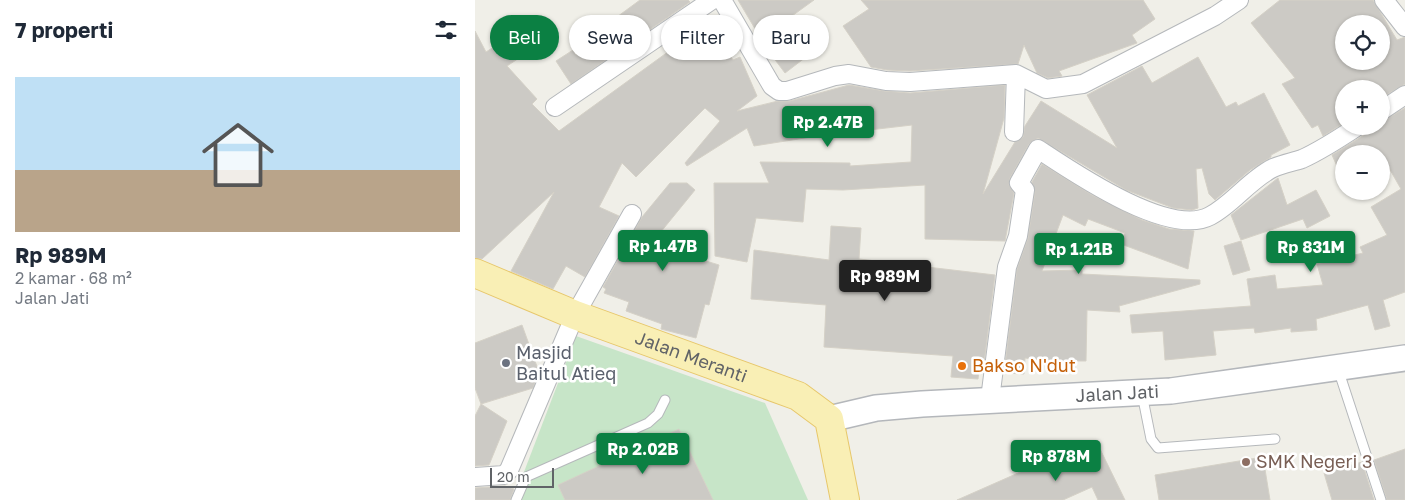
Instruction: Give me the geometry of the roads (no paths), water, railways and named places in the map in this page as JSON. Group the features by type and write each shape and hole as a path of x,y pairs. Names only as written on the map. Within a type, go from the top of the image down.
{"main road":[{"name":"Jalan Meranti","path":"475,273 575,315 798,396 829,419"},
{"path":"829,419 845,500"}],"street":[{"path":"555,107 712,0"},
{"path":"722,0 772,86 779,91 787,91 835,76 849,74 886,81 911,82 1016,74 1046,89 1083,84 1215,16 1239,0"},
{"path":"1384,0 1405,27"},
{"path":"1014,132 1016,74"},
{"path":"1390,104 1405,95"},
{"path":"990,399 1007,267 1018,236 1025,190 1019,184 1039,149 1076,174 1146,211 1189,220 1209,217 1245,187 1274,168 1316,152 1343,135"},
{"path":"475,477 504,476 509,470 575,315 632,214"},
{"name":"Jalan Jati","path":"829,419 876,408 990,399 1141,394 1338,369 1405,358"}],"lane":[{"path":"1338,369 1381,500"},
{"path":"1141,394 1151,439 1158,448 1275,439"},
{"path":"516,500 525,476 649,423 658,414 665,400"}],"place":[{"name":"Masjid Baitul Atieq","path":"506,363"},
{"name":"Bakso N'dut","path":"962,366"},
{"name":"SMK Negeri 3","path":"1246,462"}]}
